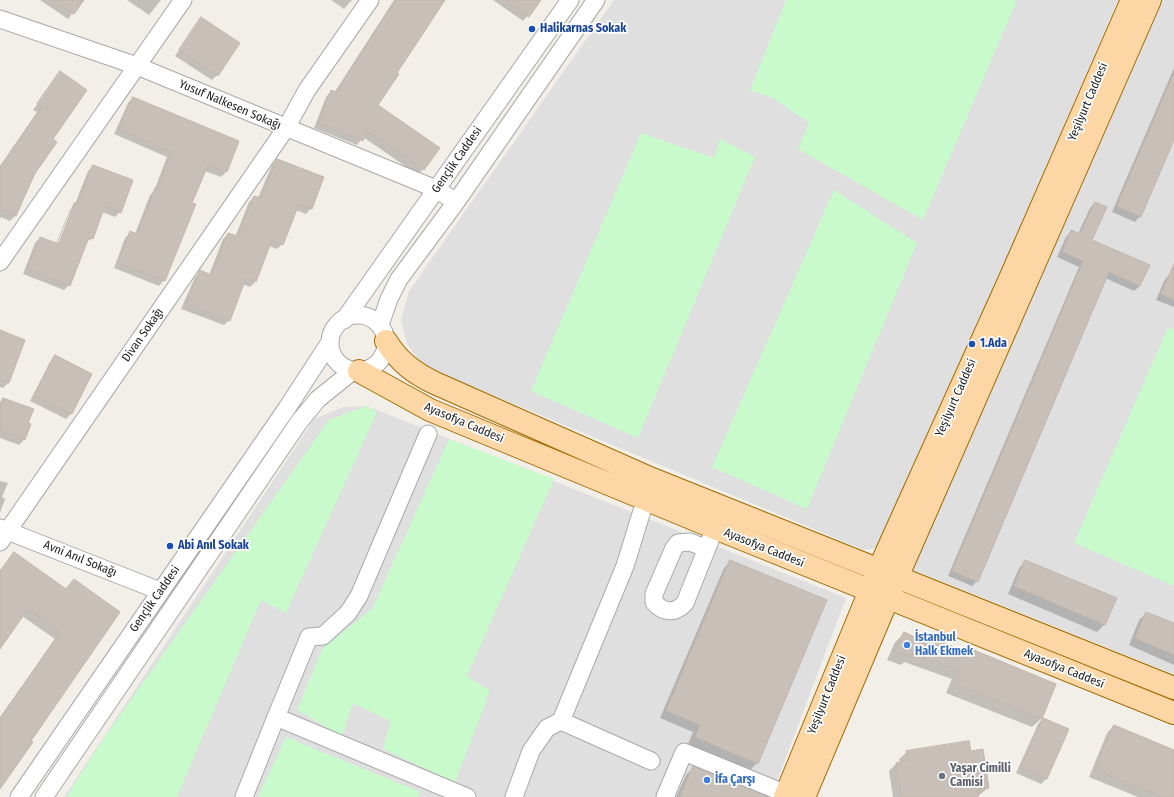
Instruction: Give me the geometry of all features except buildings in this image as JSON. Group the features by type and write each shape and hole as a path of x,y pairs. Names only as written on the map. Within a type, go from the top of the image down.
{"main road":[{"name":"Yeşilyurt Caddesi","path":"792,796 879,594 1053,202 1132,0"},
{"name":"Yeşilyurt Caddesi","path":"1053,202 1150,0"},
{"name":"Ayasofya Caddesi","path":"383,333 394,355 407,367 421,376 652,479 1174,688"},
{"name":"Ayasofya Caddesi","path":"356,370 430,410 715,528 1174,713"}],"street":[{"path":"0,262 183,0"},
{"name":"Divan Sokağı","path":"3,534 286,128 307,90 370,0"},
{"name":"Gençlik Caddesi","path":"344,320 570,0"},
{"name":"Gençlik Caddesi","path":"383,333 389,299 399,279 456,202 596,0"},
{"name":"Yusuf Nalkesen Sokağı","path":"0,19 137,66 436,189 456,202"},
{"path":"353,316 362,316 371,319 383,333 385,350 375,365 367,369 356,370 342,365 335,359 331,351 330,342 337,325 353,316"},
{"name":"Gençlik Caddesi","path":"19,797 287,408 330,342"},
{"name":"Gençlik Caddesi","path":"44,797 299,422 318,399 356,370"},
{"path":"244,797 309,637 323,636 348,613 358,596 428,434"},
{"path":"514,797 531,751 547,728 561,722 625,566 644,499 652,479"},
{"path":"707,549 715,528"},
{"name":"Avni Anıl Sokağı","path":"3,534 160,591"},
{"path":"276,717 467,797"},
{"path":"561,722 650,761"},
{"path":"666,797 684,752 792,796"}],"shaded area":[{"path":"614,0 1118,0 881,547 864,550 423,366 407,344 401,320 409,291"},
{"path":"1160,0 1174,0 1174,674 911,569"},
{"path":"367,406 846,598 771,797 64,797 314,419 343,407"}],"green space":[{"path":"786,0 1017,0 923,220 798,149 809,123 773,98 750,90"},
{"path":"641,133 714,158 720,139 755,157 638,438 531,391"},
{"path":"834,190 917,243 807,509 712,467"},
{"path":"1168,327 1174,330 1174,586 1074,543"},
{"path":"367,406 377,412 286,613 261,600 177,797 66,797 106,735 329,420"},
{"path":"449,439 554,479 467,676 490,691 455,782 383,749 390,721 353,703 342,736 297,710 322,649 372,609"},
{"path":"286,737 420,792 418,797 258,797"}],"place":[{"name":"Halikarnas Sokak","path":"532,29"},
{"name":"1.Ada","path":"972,344"},
{"name":"Abi Anıl Sokak","path":"170,546"},
{"name":"İstanbul Halk Ekmek","path":"907,645"},
{"name":"Yaşar Cimilli Camisi","path":"942,776"},
{"name":"İfa Çarşı","path":"707,780"}]}
